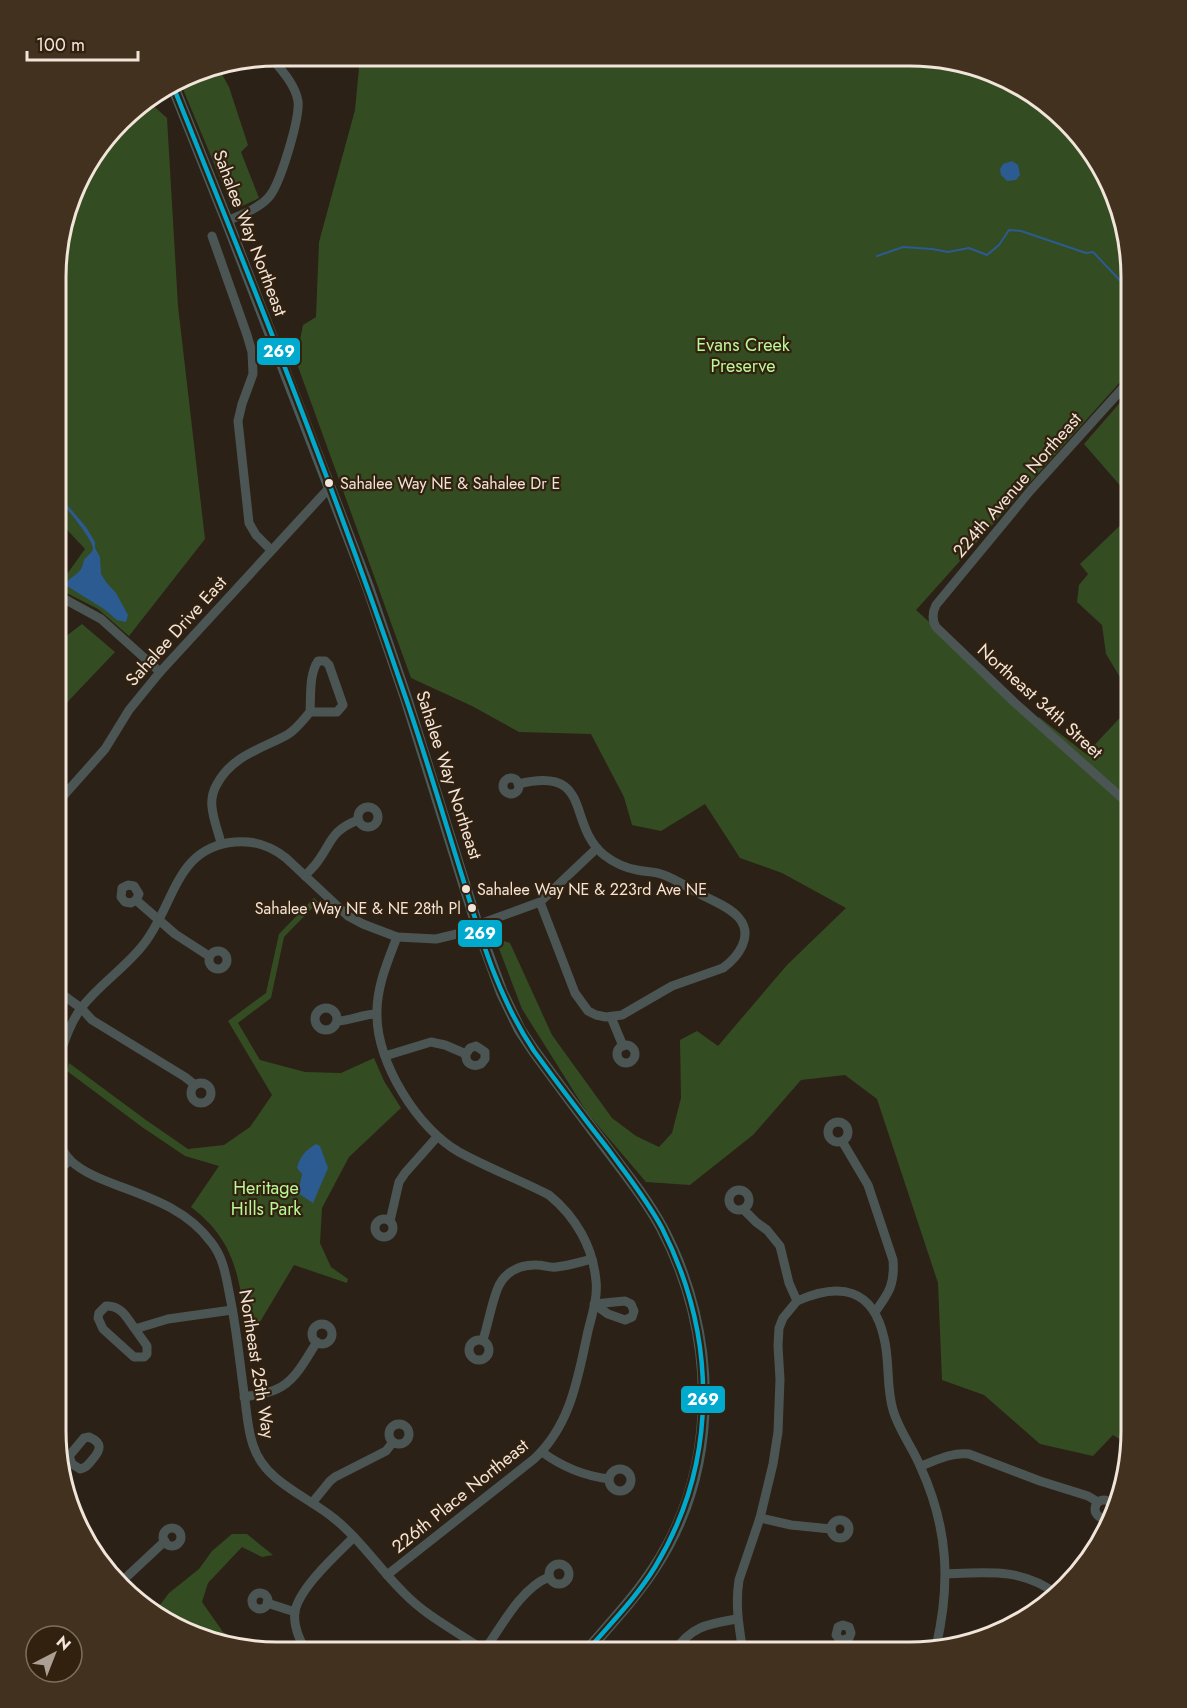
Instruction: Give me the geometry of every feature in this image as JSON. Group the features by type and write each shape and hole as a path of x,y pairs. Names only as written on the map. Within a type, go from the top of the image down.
{"main road":[{"name":"Sahalee Way Northeast","path":"175,92 368,587 477,925 502,993 520,1030 638,1189 661,1226 676,1258 694,1309 704,1366 704,1394 699,1451 691,1487 673,1533 656,1565 633,1597 595,1642"}],"street":[{"path":"227,221 266,201 278,179 295,126 298,108 295,92 281,66"},
{"path":"212,236 252,352 253,374 238,421 249,523 256,535 271,550"},
{"name":"224th Avenue Northeast","path":"933,615 936,605 1030,491 1121,391"},
{"name":"Sahalee Drive East","path":"66,793 105,749 129,710 160,672 330,487"},
{"path":"66,600 101,619 160,672"},
{"name":"Northeast 34th Street","path":"933,615 936,627 1014,702 1121,797"},
{"path":"221,843 212,807 212,798 220,779 228,767 238,760 298,727 310,712 315,665 318,661 325,661 329,664 344,705 337,712 310,712"},
{"path":"519,784 546,780 563,785 576,799 597,848 614,861 639,870 666,875 729,910 740,919 745,939 743,947 723,968 672,986 622,1015 611,1017 596,1015 588,1011 575,993 540,902"},
{"path":"305,876 318,861 335,834 358,820"},
{"path":"66,1038 81,1008 143,946 160,920 183,872 191,861 200,853 221,843 255,842 277,851 348,916 363,924 398,937 436,939 461,933 540,902 597,848"},
{"path":"136,900 182,939 209,956"},
{"name":"226th Place Northeast","path":"387,1575 542,1452 552,1439 570,1406 597,1283 586,1240 562,1206 549,1195 458,1152 437,1137 417,1114 394,1075 380,1044 376,1014 383,974 398,937"},
{"path":"66,997 92,1020 195,1085"},
{"path":"336,1021 376,1014"},
{"path":"611,1017 623,1046"},
{"path":"385,1056 430,1042 446,1045 466,1054"},
{"path":"390,1221 399,1182 437,1137"},
{"path":"842,1141 868,1185 893,1260 892,1284 887,1296 875,1312"},
{"name":"Northeast 25th Way","path":"66,1154 70,1160 92,1175 170,1206 201,1229 218,1252 224,1266 250,1437 259,1460 276,1478 336,1520 404,1594 421,1609 471,1642"},
{"path":"66,1164 70,1160"},
{"path":"743,1209 767,1230 780,1246 789,1283 797,1301"},
{"path":"483,1340 497,1290 508,1274 529,1265 552,1268 592,1259"},
{"path":"741,1642 736,1600 739,1580 760,1518 778,1432 779,1328 783,1318 797,1301 817,1294 843,1290 859,1296 875,1312 885,1339 893,1412 921,1466 941,1527 946,1574 937,1640"},
{"path":"106,1306 118,1308 135,1329 147,1346 147,1354 144,1357 134,1357 103,1329 98,1318 99,1313 106,1306"},
{"path":"135,1329 168,1319 232,1310"},
{"path":"244,1397 271,1392 287,1384 317,1342"},
{"path":"312,1503 335,1477 386,1450 393,1443"},
{"path":"542,1452 566,1467 609,1479"},
{"path":"921,1466 951,1455 969,1454 1040,1481 1088,1496 1098,1502"},
{"path":"760,1518 791,1525 831,1529"},
{"path":"302,1642 295,1612 299,1602 327,1563 354,1537"},
{"path":"126,1578 165,1541"},
{"path":"946,1574 1007,1573 1037,1581 1050,1589"},
{"path":"491,1642 521,1598 534,1586 549,1577"},
{"path":"267,1604 295,1612"},
{"path":"682,1642 688,1634 700,1627 737,1619"}],"green space":[{"name":"Evans Creek Preserve","path":"358,66 924,66 965,73 1016,94 1049,118 1069,138 1093,172 1114,222 1121,263 1121,381 916,610 1037,720 1039,717 1086,754 1121,717 1121,1440 1113,1435 1093,1456 1040,1444 984,1395 942,1380 938,1283 877,1099 845,1075 801,1080 753,1135 690,1185 646,1182 588,1114 522,1009 495,938 510,943 552,1035 612,1118 636,1136 659,1147 672,1133 681,1098 680,1040 697,1031 718,1046 787,965 846,908 782,873 740,858 705,804 661,831 632,825 624,797 591,734 519,732 472,706 411,678 296,361 303,325 316,317 319,242 355,110"},
{"path":"221,73 229,87 248,145 241,152 259,198 238,208 230,202 183,89"},
{"path":"154,106 167,118 178,306 205,539 129,636 98,609 66,593 66,575 85,549 66,529 66,263 70,236 77,209 94,172 118,138 138,118"},
{"path":"1121,401 1121,487 1084,444"},
{"path":"1121,525 1121,679 1106,654 1102,625 1077,602 1079,585 1088,574 1080,564"},
{"path":"82,624 115,652 66,704 66,636"},
{"name":"Heritage Hills Park","path":"314,898 318,902 284,937 271,998 238,1023 260,1060 305,1072 341,1073 374,1058 384,1081 401,1108 349,1157 322,1208 320,1243 331,1267 348,1279 347,1283 294,1265 254,1332 247,1333 238,1279 227,1248 206,1220 191,1207 219,1166 185,1156 67,1071 69,1063 188,1149 224,1145 250,1127 272,1095 228,1021 266,993 279,934"},
{"path":"232,1534 247,1534 273,1555 262,1557 242,1547 208,1583 202,1602 223,1632 232,1637 200,1627 171,1614 159,1606 169,1593 199,1569 212,1551"}],"water":[{"path":"1012,161 1018,165 1020,175 1016,180 1007,181 1001,175 1000,169 1003,164"},
{"path":"66,504 86,527 95,542 95,548 100,557 101,574 116,593 128,615 126,622 117,620 67,586 67,582 80,571 84,560 93,549 84,531 66,508"},
{"path":"316,1144 320,1146 328,1168 313,1203 298,1193 302,1174 297,1168 304,1154"}],"waterway":[{"path":"877,256 903,247 948,252 969,248 987,255 999,245 1009,230 1021,231 1086,253 1093,252 1121,281"}],"transit line":[{"name":"269","path":"175,92 320,460 376,611 477,924 501,990 534,1051 629,1178 662,1228 680,1269 693,1312 701,1355 703,1399 700,1442 691,1485 676,1527 655,1567 631,1600 595,1642"}],"place":[{"name":"Sahalee Way NE & Sahalee Dr E","path":"329,483"},
{"name":"Sahalee Way NE & 223rd Ave NE","path":"466,889"},
{"name":"Sahalee Way NE & NE 28th Pl","path":"472,908"}]}
